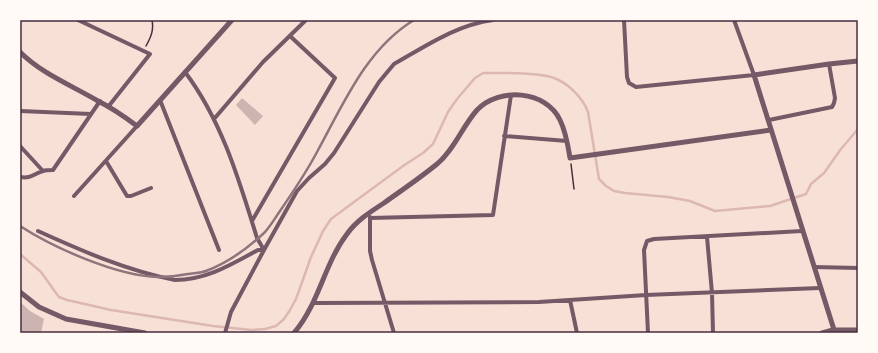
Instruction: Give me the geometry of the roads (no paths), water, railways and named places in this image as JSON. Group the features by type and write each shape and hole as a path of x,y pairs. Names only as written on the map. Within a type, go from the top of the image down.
{"street":[{"path":"78,20 150,54 108,107"},
{"path":"74,196 232,20"},
{"path":"214,119 263,62 306,20"},
{"path":"225,333 231,312 272,235 298,191 309,178 325,164 338,148 379,82 391,67 455,30 472,24 493,20"},
{"path":"624,20 627,77 629,83 636,87 754,76 858,61"},
{"path":"734,20 769,120 834,331"},
{"path":"252,221 335,78 290,36"},
{"path":"20,52 45,72 100,102 137,126"},
{"path":"769,120 832,108 835,98 829,64"},
{"path":"185,72 199,90 232,159 257,238 264,250"},
{"path":"294,333 314,303 330,266 352,227 369,216 439,162 450,149 477,110 484,104 498,97 511,95 529,96 536,98 550,107 560,120 567,141 570,158 771,130"},
{"path":"369,216 493,215 511,95"},
{"path":"160,100 220,250"},
{"path":"20,177 26,178 43,171 53,170 90,114 100,102"},
{"path":"20,111 90,114"},
{"path":"504,136 567,141"},
{"path":"20,146 43,171"},
{"path":"106,160 127,196 131,196 150,188"},
{"path":"369,216 371,256 394,333"},
{"path":"38,231 121,265 175,280 213,274 258,250 264,250"},
{"path":"648,333 644,252 646,243 649,240 802,231"},
{"path":"707,237 712,293 713,333"},
{"path":"814,266 858,268"},
{"path":"314,303 539,302 646,295 820,288"},
{"path":"20,292 39,307 66,319 145,333"},
{"path":"570,300 577,333"},
{"path":"822,333 858,330"}],"waterway":[{"path":"20,254 41,272 59,297 67,300 111,310 213,326 251,330 265,329 276,326 284,319 296,299 311,257 323,231 331,219 423,153 433,144 448,112 457,99 475,78 483,73 519,73 547,76 559,80 570,87 583,101 588,112 599,179 614,191 690,201 715,211 770,206 806,194 811,184 824,173 841,149 858,129"}],"railway":[{"path":"20,226 68,252 124,272 166,277 200,273 222,264 244,250 268,228 290,197 313,160 357,79 382,46 397,32 414,20"}]}
